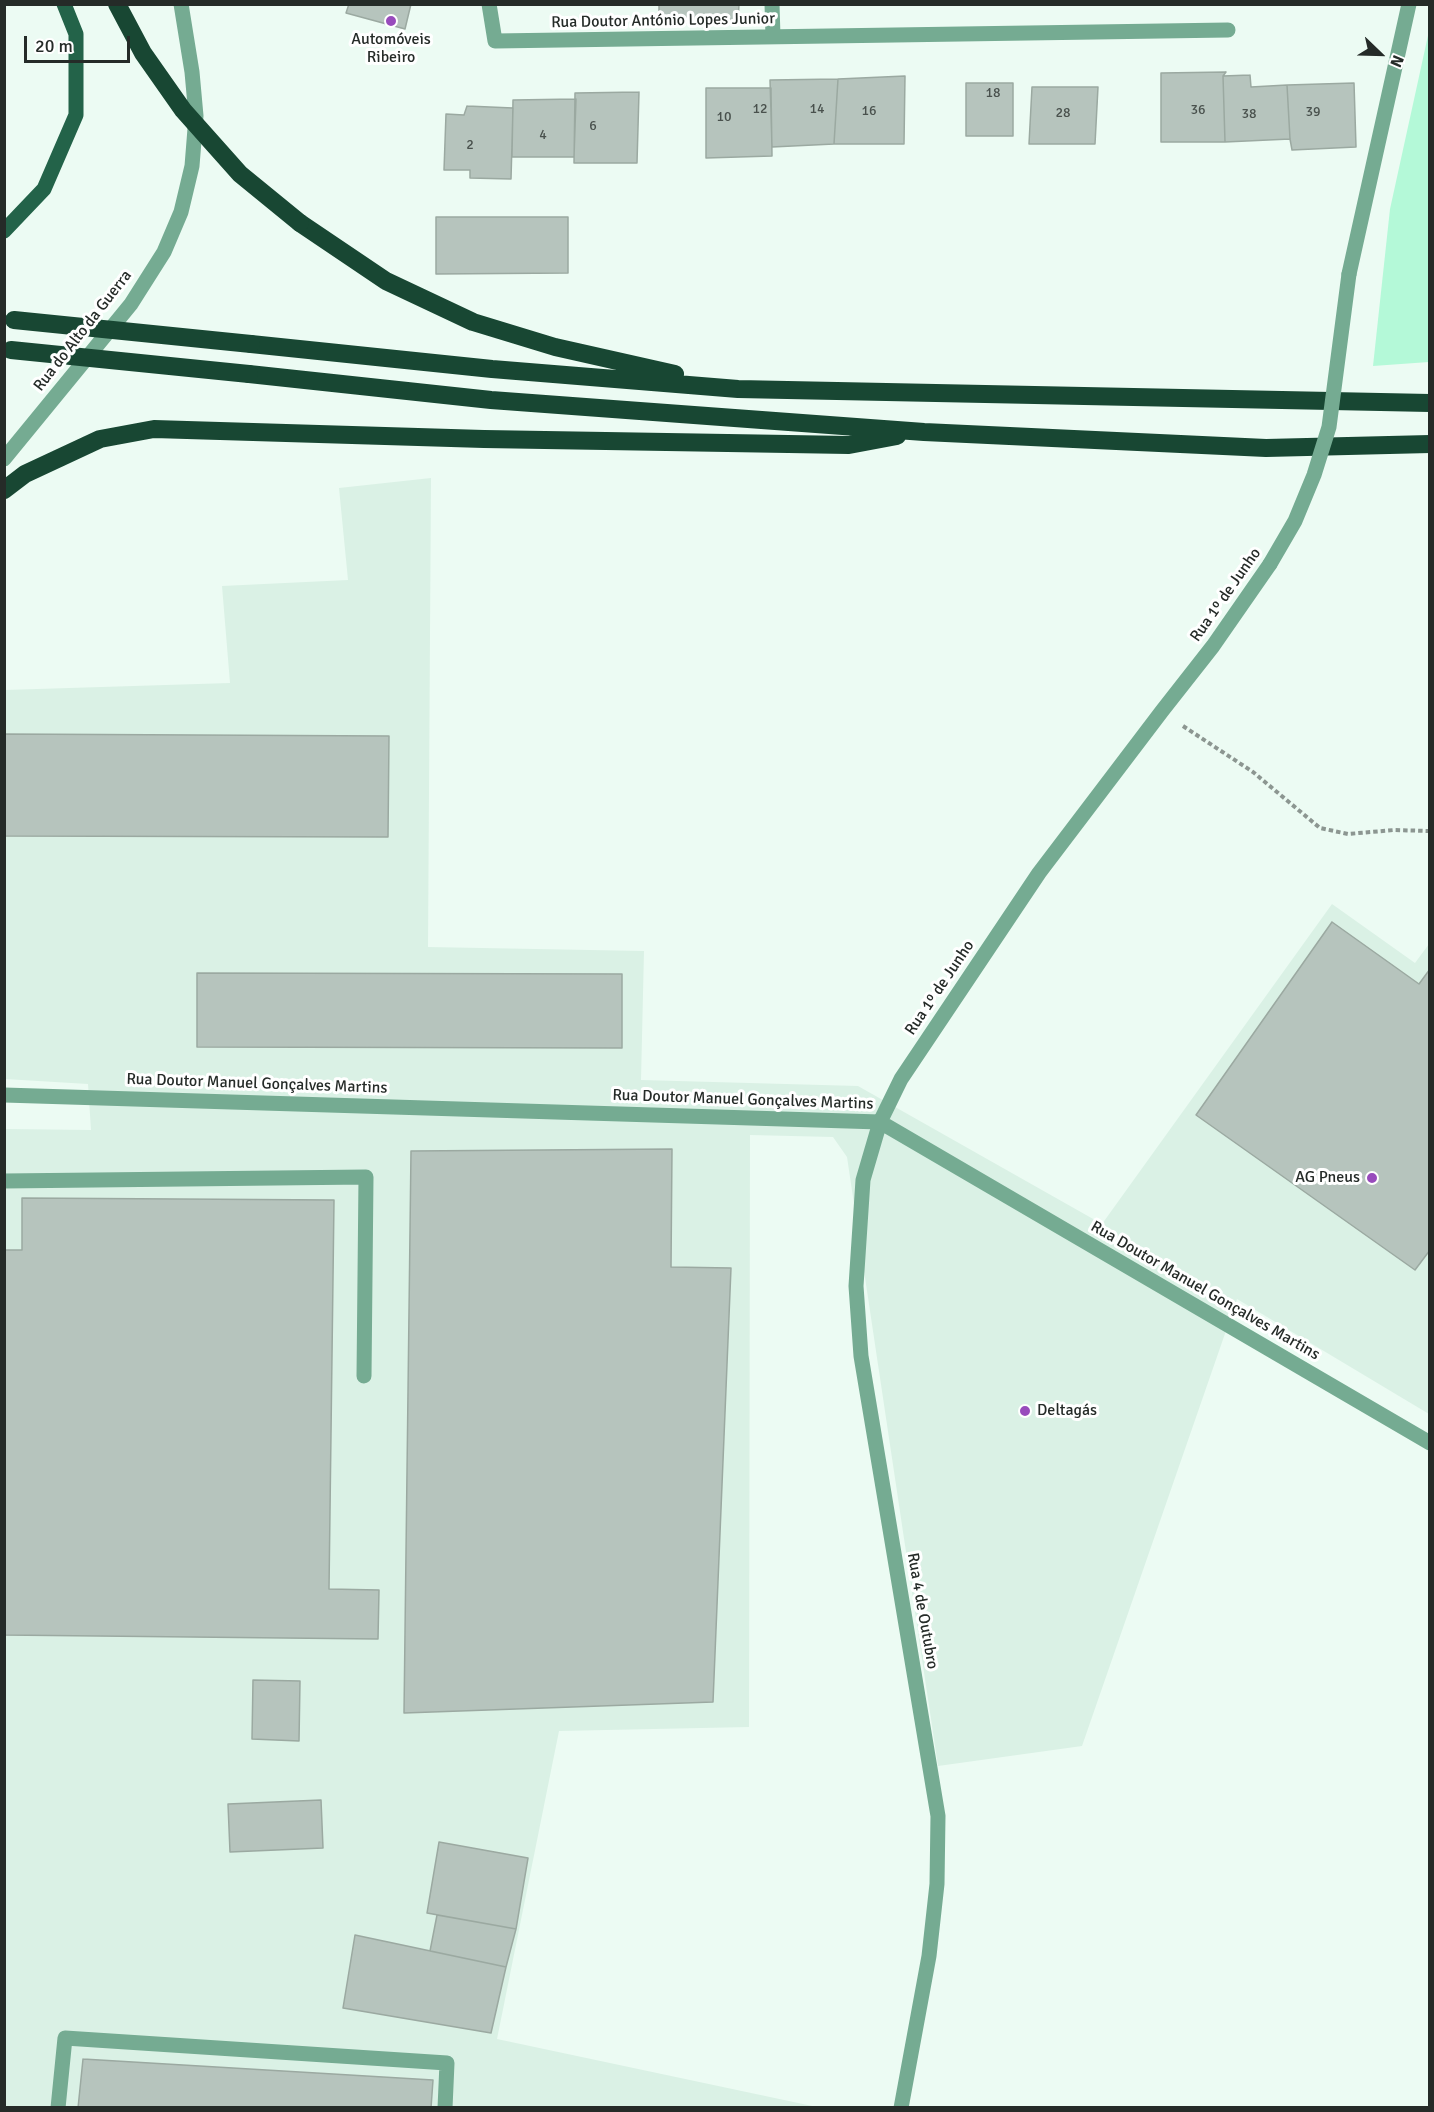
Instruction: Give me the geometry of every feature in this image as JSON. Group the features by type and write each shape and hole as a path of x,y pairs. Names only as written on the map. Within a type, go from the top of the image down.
{"highway":[{"path":"117,4 143,53 183,110 240,174 300,223 386,281 473,322 555,348 738,388"},
{"path":"9,320 492,369 738,388 1430,403"},
{"path":"8,350 491,400 924,432 1266,448 1430,444"},
{"path":"4,490 25,474 100,439 154,429 484,439 849,445 924,432"}],"main road":[{"path":"4,231 44,189 75,115 76,34 64,4"}],"street":[{"name":"Rua do Alto da Guerra","path":"4,459 131,304 164,252 181,212 192,166 196,116 192,72 181,4"},
{"name":"Rua Doutor António Lopes Junior","path":"489,4 495,41 1228,30"},
{"path":"772,4 773,37"},
{"name":"Rua 1º de Junho","path":"880,1122 901,1078 1040,873 1214,646 1270,564 1294,520 1314,475 1329,427 1349,274 1409,4"},
{"name":"Rua Doutor Manuel Gonçalves Martins","path":"4,1095 880,1122 1430,1443"},
{"name":"Rua 4 de Outubro","path":"880,1122 863,1180 856,1286 861,1356 938,1816 937,1884 930,1956 901,2108"},
{"path":"4,1181 366,1177 364,1376"},
{"path":"58,2108 65,2038 447,2063 445,2108"}],"path":[{"path":"1162,711 1253,772 1320,828 1348,834 1394,830 1430,831"}],"shaded area":[{"path":"431,478 428,947 644,951 641,1080 858,1086 1102,1224 1332,904 1415,963 1429,944 1429,1414 1237,1299 1082,1746 938,1766 847,1157 833,1137 750,1135 749,1727 559,1731 497,2039 817,2107 5,2107 5,1129 91,1130 88,1084 5,1079 5,690 230,683 222,586 348,580 339,488"}],"green space":[{"path":"1429,31 1429,362 1373,366 1390,209"}],"building":[{"name":"Automóveis Ribeiro","path":"349,4 411,4 405,29 346,13"},
{"path":"659,4 739,4 738,22 659,24"},
{"path":"1226,72 1223,76 1225,142 1161,142 1161,73"},
{"path":"1250,75 1251,87 1287,85 1290,139 1225,142 1223,76"},
{"path":"905,76 904,144 834,144 838,79"},
{"path":"838,79 834,144 772,147 770,80"},
{"path":"966,83 1013,83 1013,136 966,136"},
{"path":"1354,83 1356,147 1292,150 1287,85"},
{"path":"1032,87 1098,87 1095,144 1029,144"},
{"path":"706,88 771,88 772,156 706,158"},
{"path":"639,92 637,163 574,163 575,93"},
{"path":"576,99 574,157 512,157 513,100"},
{"path":"467,106 513,108 511,179 470,178 470,170 444,170 446,114 464,115"},
{"path":"436,217 568,217 568,273 436,274"},
{"path":"4,734 389,736 388,837 4,836"},
{"path":"1332,922 1419,984 1430,969 1430,1250 1415,1270 1196,1115"},
{"path":"197,973 622,974 622,1048 197,1047"},
{"path":"672,1149 671,1267 731,1268 713,1702 404,1713 411,1151"},
{"path":"22,1198 334,1200 329,1589 379,1590 378,1639 4,1635 4,1250 22,1250"},
{"path":"253,1680 300,1681 299,1741 252,1739"},
{"path":"321,1800 323,1848 230,1852 228,1804"},
{"path":"439,1842 528,1858 516,1929 427,1913"},
{"path":"437,1915 516,1929 506,1967 430,1951"},
{"path":"355,1935 506,1967 491,2033 343,2008"},
{"path":"83,2059 433,2080 431,2108 78,2108"}],"place":[{"name":"Automóveis Ribeiro","path":"391,21"},
{"name":"AG Pneus","path":"1372,1178"},
{"name":"Deltagás","path":"1025,1411"}]}
